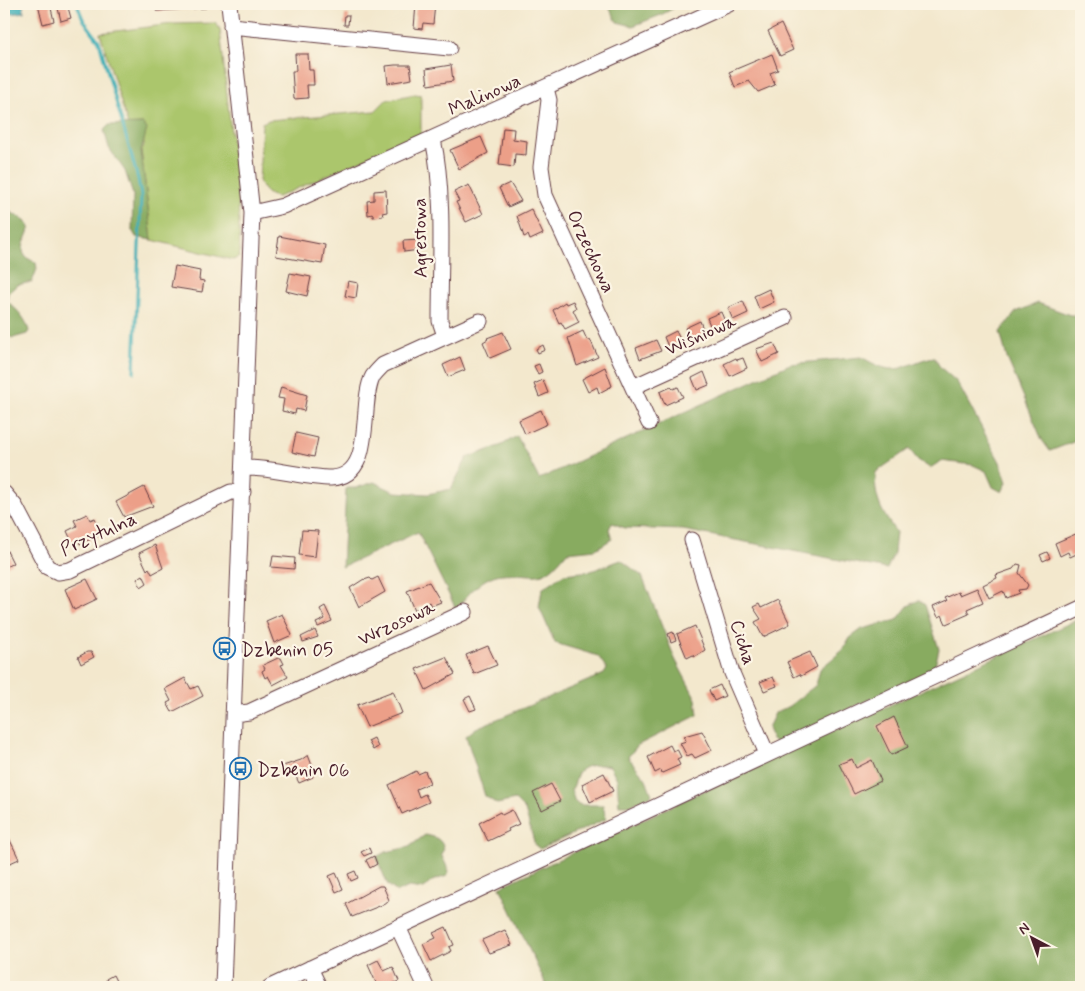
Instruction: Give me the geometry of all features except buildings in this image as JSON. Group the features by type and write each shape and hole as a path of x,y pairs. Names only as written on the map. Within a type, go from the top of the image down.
{"street":[{"path":"223,987 244,468 252,213 229,4"},
{"name":"Malinowa","path":"252,213 283,206 729,4"},
{"path":"231,26 449,48"},
{"name":"Orzechowa","path":"546,88 549,100 541,167 545,195 649,423"},
{"name":"Agrestowa","path":"433,139 436,154 439,204 440,322 445,336"},
{"name":"Wiśniowa","path":"632,387 785,318"},
{"path":"244,468 261,467 332,478 347,473 357,463 362,448 368,390 373,376 384,365 445,336 480,322"},
{"name":"Przytulna","path":"4,493 15,506 47,567 58,572 70,570 231,492 243,492"},
{"name":"Cicha","path":"692,540 732,672 767,754"},
{"path":"270,987 1081,608"},
{"name":"Wrzosowa","path":"234,714 249,712 465,612"},
{"path":"398,927 426,987"},
{"path":"310,968 319,987"}],"green space":[{"path":"608,4 681,4 661,15 633,26 617,22"},
{"path":"215,23 220,29 238,198 240,252 239,257 233,260 152,240 141,151 144,146 143,124 128,125 100,33 172,24"},
{"path":"415,94 421,95 421,134 278,197 268,194 262,187 259,181 262,123 269,120 375,111 386,100"},
{"path":"143,124 147,129 141,151 152,240 136,237 132,230 133,195 125,171 109,148 104,130 109,125"},
{"path":"4,188 10,212 25,220 30,227 23,245 23,253 36,263 37,269 32,282 17,285 8,293 7,301 18,311 28,326 29,331 27,334 13,338 4,334"},
{"path":"1038,303 1070,315 1081,315 1081,439 1050,451 1042,440 1007,358 1000,332 1016,312"},
{"path":"861,357 882,367 895,369 934,357 940,367 957,382 1000,462 1007,482 1002,492 993,487 986,471 973,465 941,461 930,468 918,460 909,449 876,472 877,497 896,532 894,553 887,569 683,530 625,528 612,523 609,529 612,539 596,549 567,552 551,570 538,575 502,574 488,578 476,587 456,609 418,532 342,567 346,488 355,488 374,482 395,492 428,494 451,489 467,458 502,445 517,436 539,479 790,364"},
{"path":"621,560 642,576 675,659 696,699 698,715 638,745 628,757 646,779 652,795 631,805 619,805 617,779 610,766 591,766 579,771 571,790 575,802 581,805 603,805 606,819 540,849 535,845 525,810 515,800 497,804 485,796 466,736 476,728 604,674 607,669 598,656 555,643 539,607 542,589 564,574 591,571"},
{"path":"919,600 925,605 939,649 935,666 924,674 776,743 772,740 768,728 775,713 789,706 816,685 820,669 843,650 850,638 862,629 897,620 908,606"},
{"path":"1081,618 1081,987 542,987 546,985 500,887 765,762"},
{"path":"425,835 432,836 443,845 444,849 441,854 449,871 447,876 432,881 423,889 409,887 397,892 388,885 376,857 386,852 409,847"}],"water":[{"path":"4,4 23,4 24,12 4,15"}],"waterway":[{"path":"77,4 83,19 99,41 138,179 141,196 134,372"}],"place":[{"name":"Dzbenin 05","path":"225,649"},
{"name":"Dzbenin 06","path":"241,769"}]}
